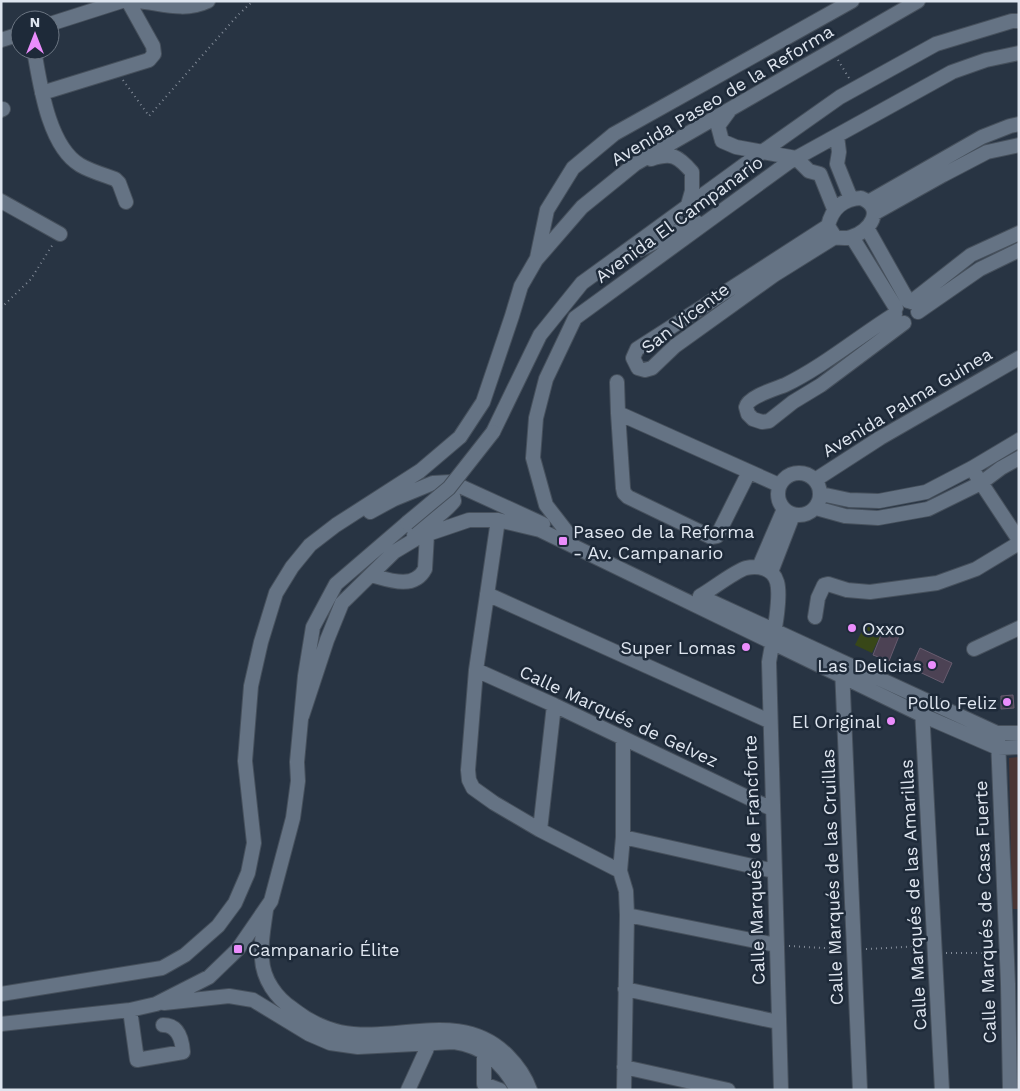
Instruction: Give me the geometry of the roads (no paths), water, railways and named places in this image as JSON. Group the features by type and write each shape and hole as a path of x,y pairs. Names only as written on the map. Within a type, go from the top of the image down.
{"street":[{"path":"60,21 122,1"},
{"path":"42,93 149,60 154,54 153,46 128,1"},
{"path":"139,1 176,8 208,1"},
{"path":"536,260 547,210 573,168 614,134 852,1"},
{"name":"Avenida Paseo de la Reforma","path":"1,994 162,968 185,955 218,926 235,903 248,873 254,843 245,761 251,686 260,642 276,593 292,567 310,545 336,525 420,471 460,437 483,402 521,286 536,260 582,207 635,164 917,1"},
{"path":"156,1004 209,977 238,949 271,901 293,818 305,676 313,627 336,584 449,488 493,432 540,335 582,284 840,97 936,44 1012,21 1019,21"},
{"name":"Avenida El Campanario","path":"570,536 546,505 533,458 536,418 546,379 576,318 796,158 952,72 986,60 1019,53"},
{"path":"36,60 42,93 55,134 64,150 79,164 115,179 119,183 126,202"},
{"path":"731,109 718,126 722,141 736,147 796,158 809,170 820,174 834,209"},
{"path":"941,169 982,137 1019,124"},
{"path":"836,136 839,152 837,164 851,199"},
{"path":"872,207 941,169 987,152 1019,144"},
{"path":"635,164 662,155 680,158 692,172 692,191 688,206"},
{"path":"820,174 837,164"},
{"path":"867,228 912,305 913,321 898,315 852,237 831,231 830,217 834,209 851,199 861,198 872,207"},
{"path":"1,201 60,234"},
{"path":"606,266 729,206"},
{"path":"852,237 867,228 872,221 872,207"},
{"name":"San Vicente","path":"770,270 675,346 652,368 645,370 638,368 633,358 637,349 770,270 831,231"},
{"path":"912,305 972,256 1019,233"},
{"path":"898,315 816,368 750,400 746,407 748,414 758,421 769,420 793,402 821,385 898,315 898,304 912,305 1019,250"},
{"name":"Avenida Palma Guinea","path":"815,480 880,438 1019,358"},
{"path":"617,382 624,493 628,496 711,537 717,536 749,472"},
{"path":"618,413 779,485"},
{"path":"821,494 850,500 879,501 926,492 972,468 1019,440"},
{"path":"816,508 845,516 878,518 928,509 980,483 1019,458"},
{"path":"815,617 818,598 824,585 828,584 847,590 870,592 937,583 976,569 1019,542 972,468"},
{"path":"796,473 806,474 815,480 821,494 816,508 806,515 788,512 778,498 779,485 786,477 796,473"},
{"path":"310,545 394,499 433,483 451,482 700,596 773,636"},
{"path":"302,716 327,640 342,603 394,552 428,523 446,512 454,501 451,487 433,483"},
{"path":"765,569 788,512"},
{"path":"394,552 419,536 469,520 498,520 540,530 842,669 922,715 998,748 1019,748"},
{"path":"498,520 476,670 468,770 469,780 472,788 494,803 540,830 620,871"},
{"path":"371,575 401,583 409,582 422,574 425,569 427,534"},
{"path":"700,596 744,568 765,569 777,582 778,594 773,636"},
{"path":"487,594 769,721"},
{"path":"974,649 1019,628"},
{"name":"Calle Marqués de Francforte","path":"773,636 768,662 769,721 781,1090"},
{"path":"842,669 921,698 997,734 1019,733"},
{"name":"Calle Marqués de las Cruillas","path":"842,669 860,1090"},
{"name":"Calle Marqués de Gelvez","path":"476,670 554,704 772,809"},
{"name":"Calle Marqués de las Amarillas","path":"921,698 942,1090"},
{"path":"540,830 554,704"},
{"name":"Calle Marqués de Casa Fuerte","path":"997,734 1007,953 1010,1090"},
{"path":"624,739 623,837 620,871 626,891 627,915 624,1090"},
{"path":"623,837 774,871"},
{"path":"266,909 262,958 264,972 271,988 286,1004 311,1022 341,1032 374,1034 441,1030 474,1034 487,1039 509,1056 524,1075 530,1090"},
{"path":"627,915 776,945"},
{"path":"625,989 778,1022"},
{"path":"1,1024 130,1010 156,1004 229,996 253,1000 309,1034 330,1043 358,1047 454,1042 466,1044 484,1053 502,1067 517,1090"},
{"path":"130,1010 137,1060 183,1052 177,1031 163,1024"},
{"path":"408,1090 429,1044"},
{"path":"484,1053 478,1087 500,1090"},
{"path":"624,1067 728,1090"}],"place":[{"name":"Paseo de la Reforma - Av. Campanario","path":"563,541"},
{"name":"Oxxo","path":"852,628"},
{"name":"Super Lomas","path":"746,647"},
{"name":"Las Delicias","path":"932,665"},
{"name":"Pollo Feliz","path":"1007,702"},
{"name":"El Original","path":"891,721"},
{"name":"Campanario Élite","path":"238,949"}]}
